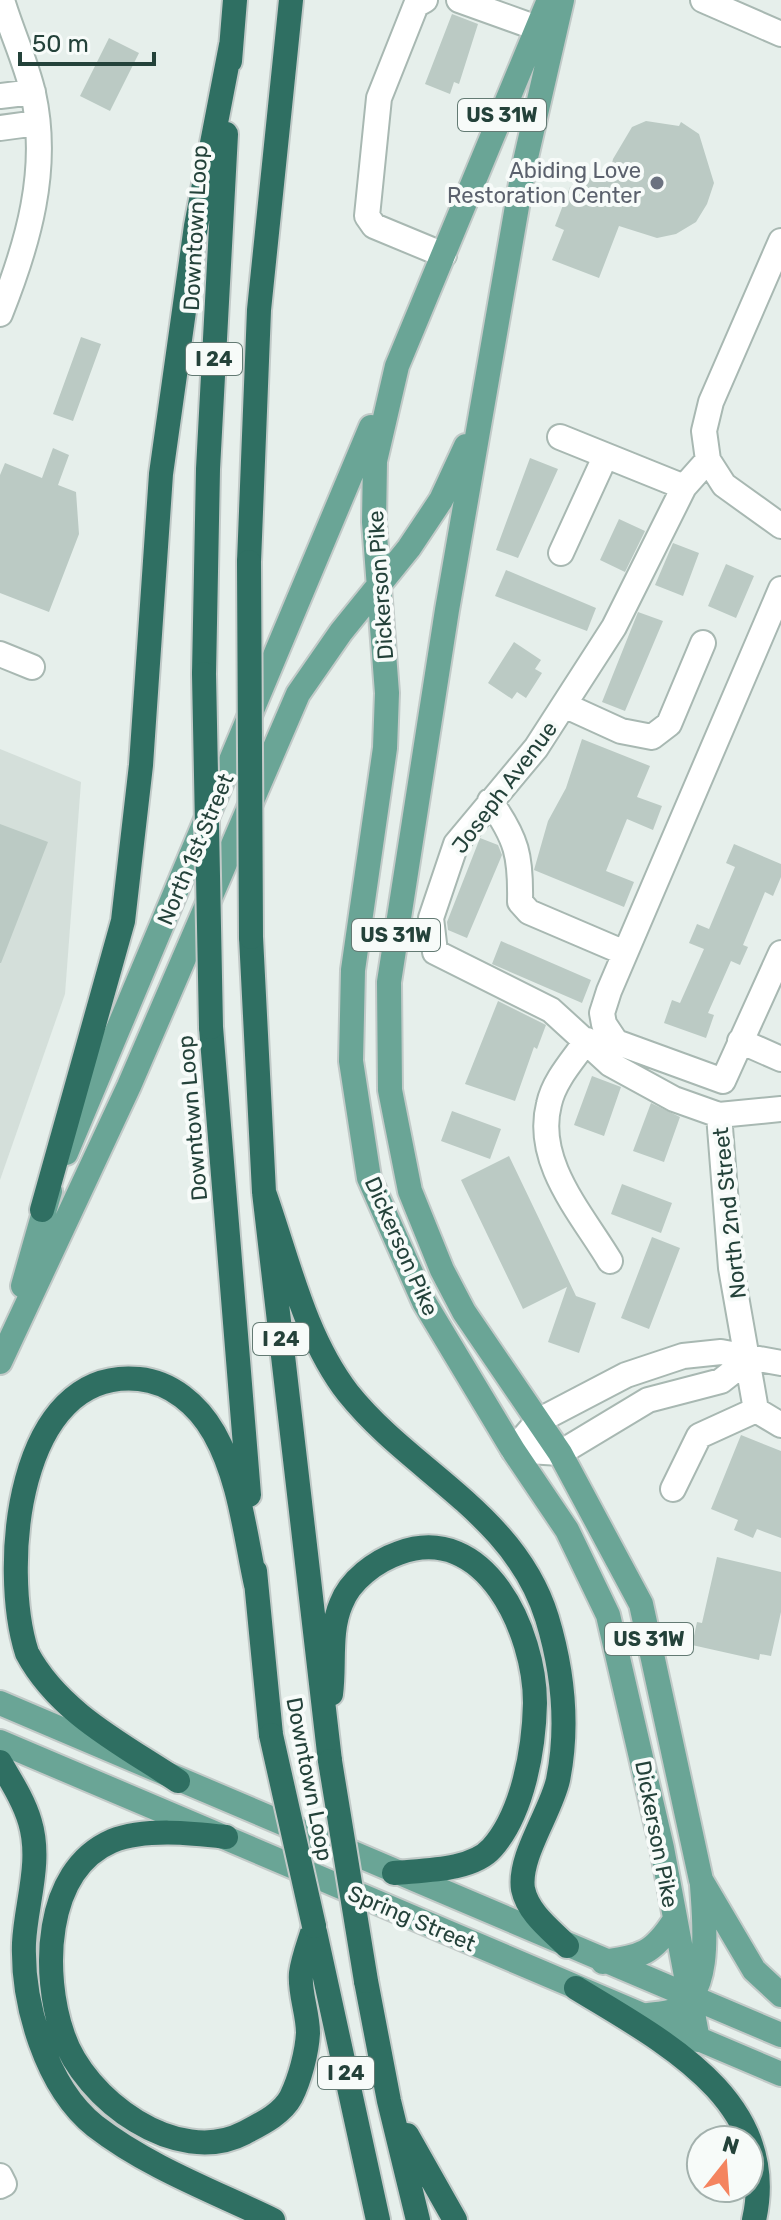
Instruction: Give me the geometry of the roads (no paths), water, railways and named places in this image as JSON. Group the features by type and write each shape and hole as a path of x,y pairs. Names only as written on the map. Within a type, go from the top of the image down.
{"highway":[{"name":"Downtown Loop","path":"235,0 208,469 204,674 211,1027 271,1735 378,2220"},
{"name":"Downtown Loop","path":"291,0 259,310 249,562 251,937 264,1192 328,1751 389,2101 418,2220"},
{"path":"42,1210 123,921 141,765 161,474 196,226 231,45"},
{"path":"264,1192 321,1354 349,1394 376,1422 489,1522 526,1572 546,1615 565,1692 558,1780 524,1868 523,1887 529,1908 567,1946"},
{"path":"178,1781 64,1704 27,1652 12,1600 14,1505 24,1465 56,1410 76,1393 105,1379 163,1383 189,1402 213,1432 232,1472 256,1585"},
{"path":"328,1751 334,1635 341,1603 356,1581 382,1559 411,1549 438,1546 466,1557 486,1571 504,1594 528,1659 535,1702 523,1782 513,1813 491,1850 453,1868 394,1873"},
{"path":"0,1762 30,1822 35,1849 24,1977 34,2022 54,2076 93,2124 165,2170 273,2220"},
{"path":"226,1837 178,1831 113,1841 80,1863 57,1912 51,1953 55,2003 63,2038 84,2070 119,2111 157,2133 192,2144 228,2142 280,2111 290,2099 299,2078 308,2034 301,1973 314,1926"},
{"path":"576,1988 691,2061 733,2108 753,2146 760,2182 754,2220"},
{"path":"389,2101 455,2220"}],"main road":[{"name":"Dickerson Pike","path":"549,0 397,366 375,461 374,522 387,693 385,748 353,970 352,1046 369,1178 424,1302 513,1450 567,1530 608,1615 660,1840 698,2040"},
{"name":"Dickerson Pike","path":"562,0 524,166 389,982 390,1090 410,1191 442,1270 464,1312 560,1453 641,1604 701,1880 754,1970 781,1995"},
{"name":"North 1st Street","path":"4,1346 42,1210 397,366"},
{"name":"North 1st Street","path":"4,1346 135,1072 298,694 409,548 441,500 480,419"},
{"name":"Spring Street","path":"0,1703 690,1999 781,2035"},
{"name":"Spring Street","path":"0,1742 781,2074"},
{"path":"642,2016 675,2011 690,1999 702,1968 705,1937 701,1880"},
{"path":"603,1962 642,1956 655,1946 674,1921"}],"street":[{"path":"0,314 26,249 38,173 33,92 2,0"},
{"path":"425,0 416,5 379,98 367,216 374,226 444,255"},
{"path":"459,0 537,28"},
{"path":"715,2 781,34"},
{"path":"0,96 33,92"},
{"path":"0,128 37,123"},
{"path":"781,241 711,402 704,431 708,460 724,485 781,526"},
{"path":"560,437 684,487"},
{"path":"561,553 605,457"},
{"name":"Joseph Avenue","path":"708,460 684,487 614,627 536,748 456,844 431,918 435,952 551,1010 610,1064 674,1099 719,1115 781,1109"},
{"path":"781,589 625,953 602,1013 604,1024 616,1042 723,1081 781,953"},
{"path":"564,705 621,731 652,737 669,724 703,643"},
{"path":"0,654 32,667"},
{"path":"490,801 511,831 521,861 520,902 529,912 625,953"},
{"path":"587,1040 558,1081 548,1104 546,1147 557,1173 610,1261"},
{"path":"740,1041 781,1059"},
{"name":"North 2nd Street","path":"719,1115 731,1268 756,1410"},
{"path":"513,1450 538,1421 626,1375 683,1356 721,1352 781,1363"},
{"path":"513,1450 560,1453 634,1407 682,1389 721,1381 749,1359"},
{"path":"673,1489 699,1436 756,1410 781,1425"}],"place":[{"name":"Abiding Love Restoration Center","path":"657,183"}]}
